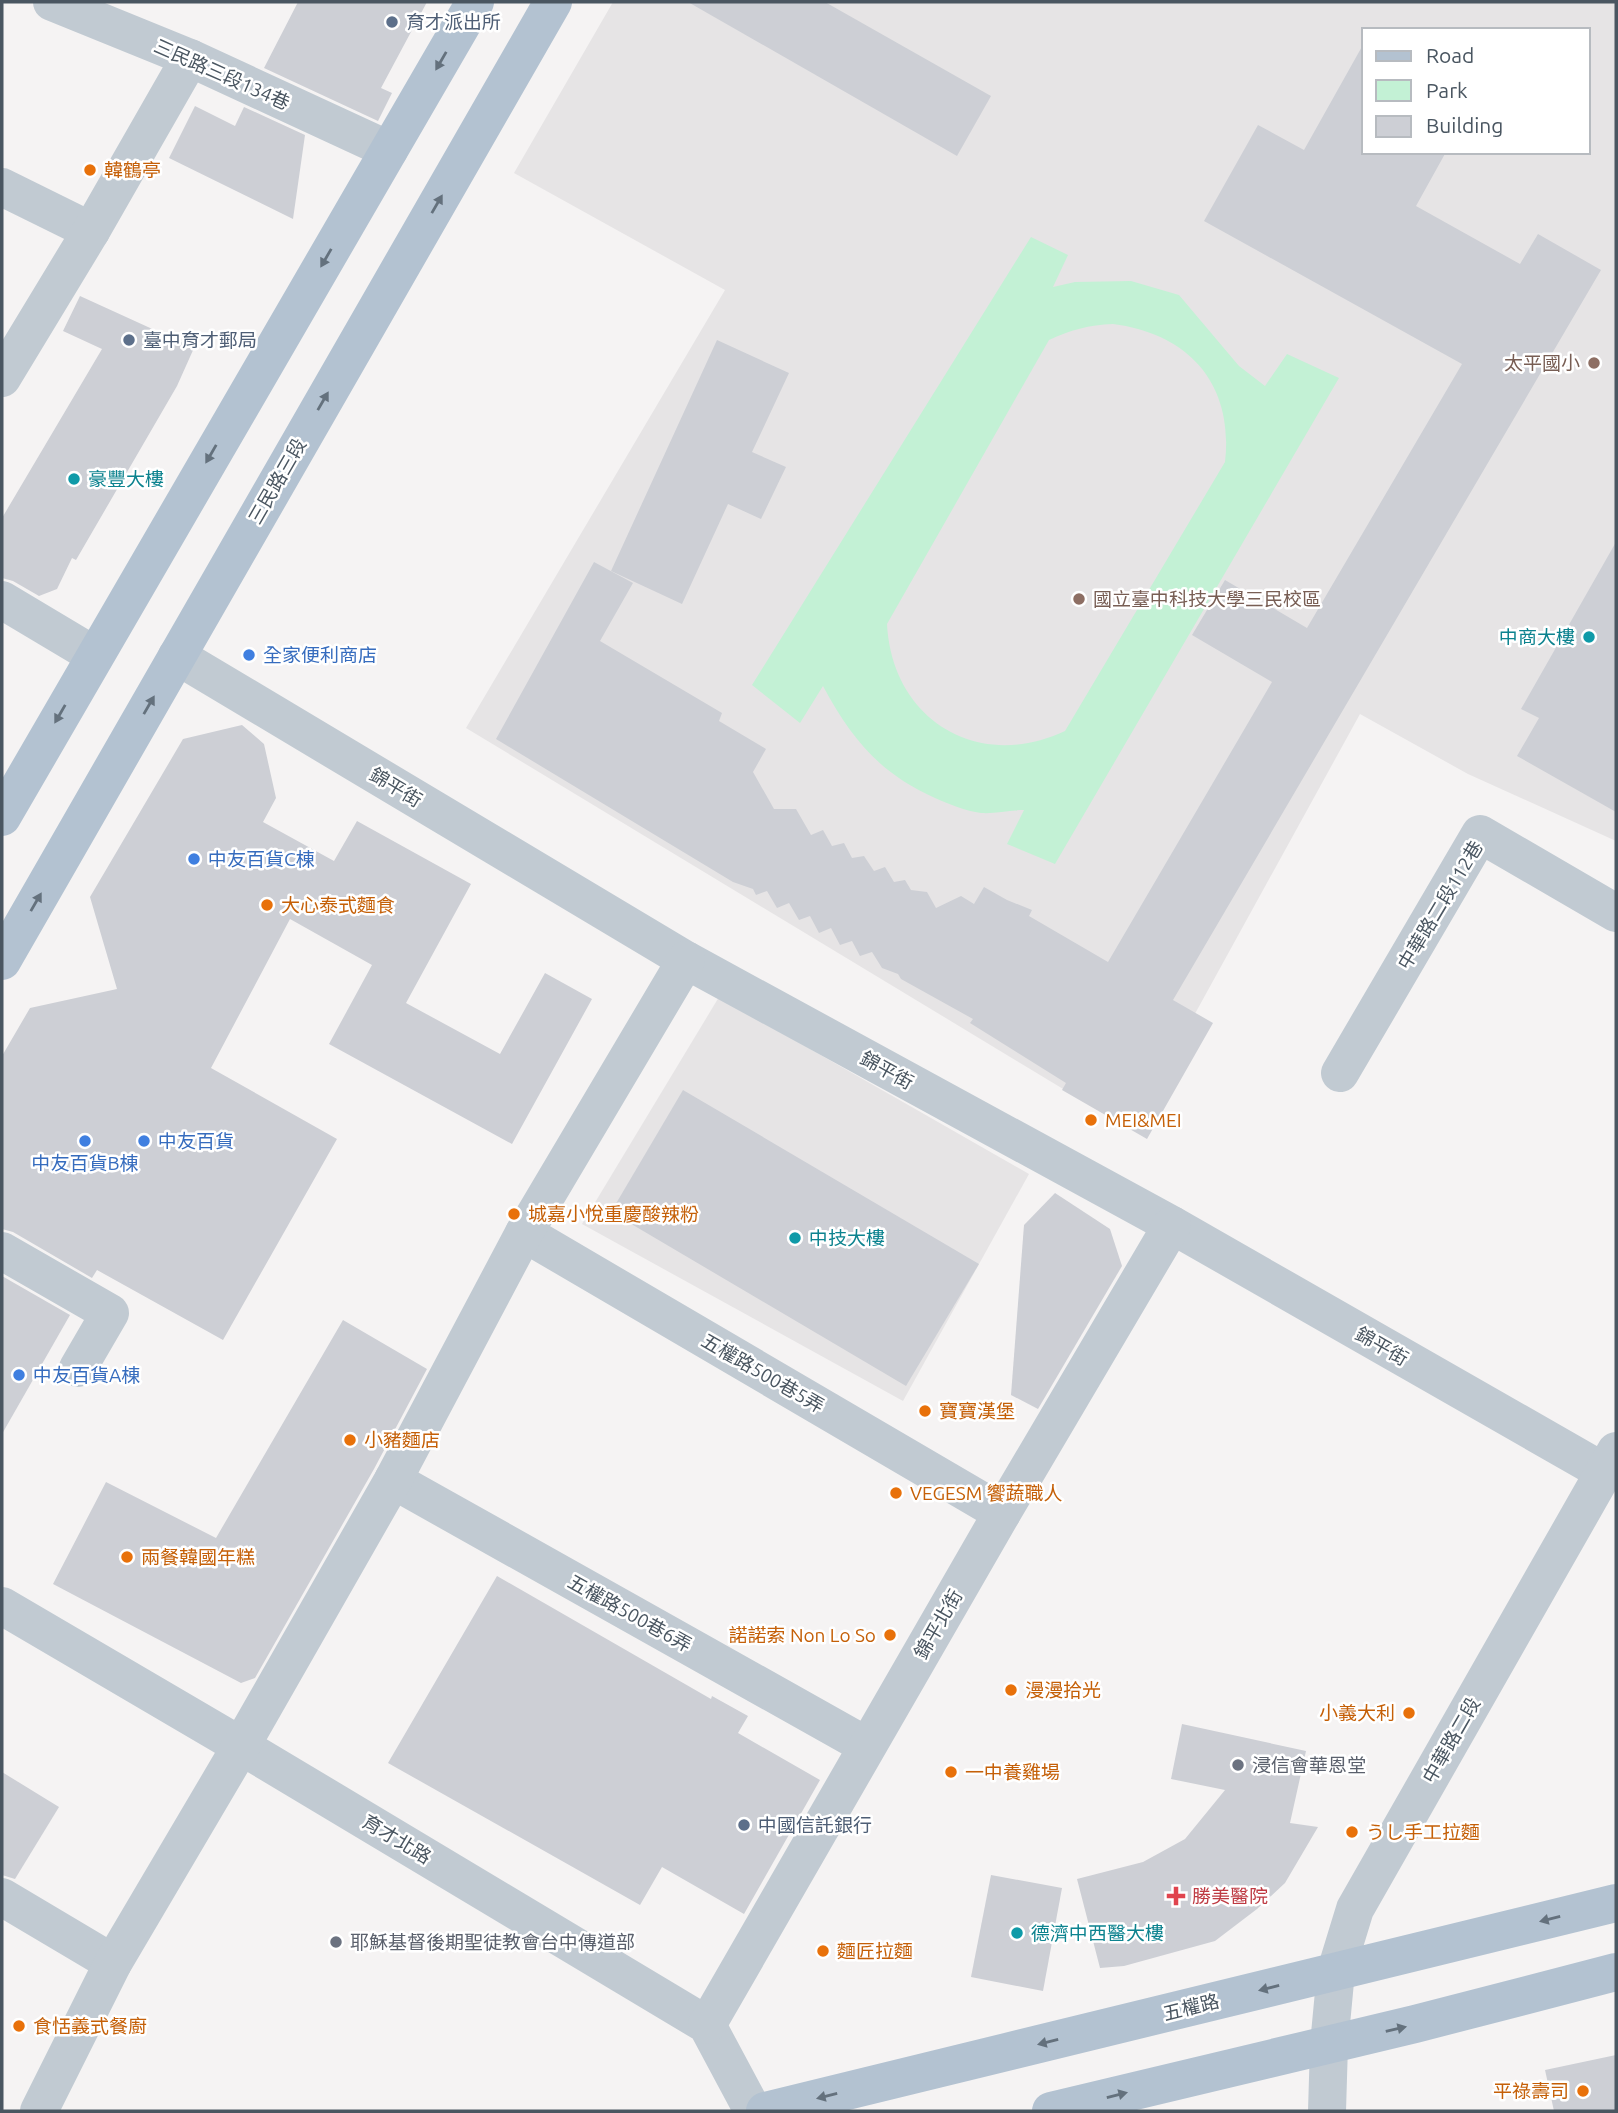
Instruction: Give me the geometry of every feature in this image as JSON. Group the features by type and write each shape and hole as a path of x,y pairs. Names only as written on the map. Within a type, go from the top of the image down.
{"main road":[{"path":"2,817 475,2"},
{"name":"三民路三段","path":"2,961 552,2"},
{"name":"五權路","path":"765,2111 1616,1903"},
{"path":"1051,2111 1329,2045 1616,1972"}],"street":[{"name":"三民路三段134巷","path":"52,2 190,58 390,150"},
{"path":"2,378 91,231 190,58"},
{"path":"2,187 91,231"},
{"path":"2,600 94,655"},
{"name":"錦平街","path":"177,656 685,960 1610,1462"},
{"name":"中華路二段112巷","path":"1340,1073 1480,834 1616,913"},
{"path":"39,2111 113,1963 393,1480 524,1233 685,960"},
{"name":"錦平北街","path":"707,2025 1002,1513 1172,1225"},
{"name":"五權路500巷5弄","path":"524,1233 1002,1513"},
{"path":"2,1251 110,1313 78,1368"},
{"name":"中華路二段","path":"1327,2111 1329,2045 1336,1972 1355,1909 1610,1462"},
{"name":"五權路500巷6弄","path":"393,1480 867,1746"},
{"name":"育才北路","path":"2,1606 707,2025"},
{"path":"2,1898 113,1963"},
{"path":"707,2025 753,2111"}],"shaded area":[{"name":"國立臺中科技大學三民校區","path":"613,2 1616,2 1616,841 1468,774 1360,714 1131,1130 466,728 725,290 514,173"},
{"path":"719,997 1029,1174 903,1401 582,1224"}],"green space":[{"path":"1031,237 1068,255 1053,287 1075,282 1131,281 1179,295 1239,366 1265,386 1287,354 1339,378 1055,864 1007,844 1024,810 986,813 969,811 915,788 882,765 844,722 823,686 800,723 752,685","holes":["1113,324 1164,339 1185,352 1201,368 1214,387 1222,409 1226,434 1225,462 1065,731 1033,742 1001,745 972,740 945,729 923,711 905,687 893,658 887,624 1049,340 1072,331"]}],"building":[{"path":"298,2 427,2 381,88 392,93 378,121 264,68"},
{"path":"688,2 825,2 991,96 957,156"},
{"path":"1362,47 1362,154 1445,154 1416,206 1520,264 1538,234 1601,270 1173,1000 1213,1023 1147,1139 1062,1090 1066,1083 970,1023 973,1019 901,979 898,974 882,968 872,952 860,956 852,941 840,945 831,928 819,933 810,916 799,920 789,903 777,908 767,891 756,895 753,889 733,882 496,739 594,562 633,583 600,641 722,713 719,721 766,749 753,772 774,809 796,809 811,835 823,830 832,846 844,843 852,858 864,856 874,871 885,867 894,882 905,880 911,890 927,892 936,908 961,896 974,904 984,887 1032,910 1029,916 1108,962 1272,682 1192,635 1225,580 1307,628 1462,364 1204,221 1258,125 1304,150"},
{"path":"195,106 235,126 244,107 305,135 293,219 169,158"},
{"name":"豪豐大樓","path":"80,296 194,348 177,386 76,560 72,558 57,589 39,596 13,581 2,578 2,518 102,349 63,331"},
{"path":"717,340 789,373 752,452 786,467 761,519 728,504 682,604 611,571"},
{"name":"中商大樓","path":"1616,542 1616,812 1517,756 1539,718 1521,709"},
{"path":"242,725 264,744 276,798 263,822 334,861 357,821 471,884 406,1003 500,1054 545,973 592,999 512,1144 329,1044 372,965 290,919 211,1068 337,1139 223,1340 97,1270 92,1278 13,1232 2,1229 2,1056 30,1008 117,989 90,897 183,739"},
{"name":"中技大樓","path":"683,1090 979,1264 906,1386 611,1212"},
{"path":"1055,1193 1110,1229 1122,1266 1038,1409 1011,1395 1024,1225"},
{"name":"中友百貨A棟","path":"2,1276 70,1315 2,1434"},
{"path":"343,1320 427,1369 374,1469 255,1678 241,1683 53,1584 106,1482 216,1538"},
{"path":"497,1576 711,1699 712,1696 748,1716 738,1733 820,1780 744,1914 662,1867 640,1905 388,1763"},
{"name":"勝美醫院","path":"1182,1724 1306,1751 1290,1823 1318,1827 1285,1883 1257,1909 1215,1941 1124,1966 1100,1968 1077,1879 1143,1862 1185,1839 1225,1790 1171,1779"},
{"path":"2,1772 59,1807 15,1879 2,1875"},
{"name":"德濟中西醫大樓","path":"991,1875 1062,1888 1043,1991 971,1977"},
{"name":"平祿壽司","path":"1616,2055 1616,2111 1554,2111 1545,2070"}],"place":[{"name":"育才派出所","path":"392,22"},
{"name":"韓鶴亭","path":"90,170"},
{"name":"臺中育才郵局","path":"129,340"},
{"name":"太平國小","path":"1594,363"},
{"name":"豪豐大樓","path":"74,479"},
{"name":"國立臺中科技大學三民校區","path":"1079,599"},
{"name":"中商大樓","path":"1589,637"},
{"name":"全家便利商店","path":"249,655"},
{"name":"中友百貨C棟","path":"194,859"},
{"name":"大心泰式麵食","path":"267,905"},
{"name":"MEI&MEI","path":"1091,1120"},
{"name":"中友百貨B棟","path":"85,1141"},
{"name":"中友百貨","path":"144,1141"},
{"name":"城嘉小悅重慶酸辣粉","path":"514,1214"},
{"name":"中技大樓","path":"795,1238"},
{"name":"中友百貨A棟","path":"19,1375"},
{"name":"寶寶漢堡","path":"925,1411"},
{"name":"小豬麵店","path":"350,1440"},
{"name":"VEGESM 饗蔬職人","path":"896,1493"},
{"name":"兩餐韓國年糕","path":"127,1557"},
{"name":"諾諾索 Non Lo So","path":"890,1635"},
{"name":"漫漫拾光","path":"1011,1690"},
{"name":"小義大利","path":"1409,1713"},
{"name":"浸信會華恩堂","path":"1238,1765"},
{"name":"一中養雞場","path":"951,1772"},
{"name":"中國信託銀行","path":"744,1825"},
{"name":"うし手工拉麵","path":"1352,1832"},
{"name":"勝美醫院","path":"1176,1896"},
{"name":"德濟中西醫大樓","path":"1017,1933"},
{"name":"耶穌基督後期聖徒教會台中傳道部","path":"336,1942"},
{"name":"麵匠拉麵","path":"823,1951"},
{"name":"食恬義式餐廚","path":"19,2026"},
{"name":"平祿壽司","path":"1583,2091"}]}
